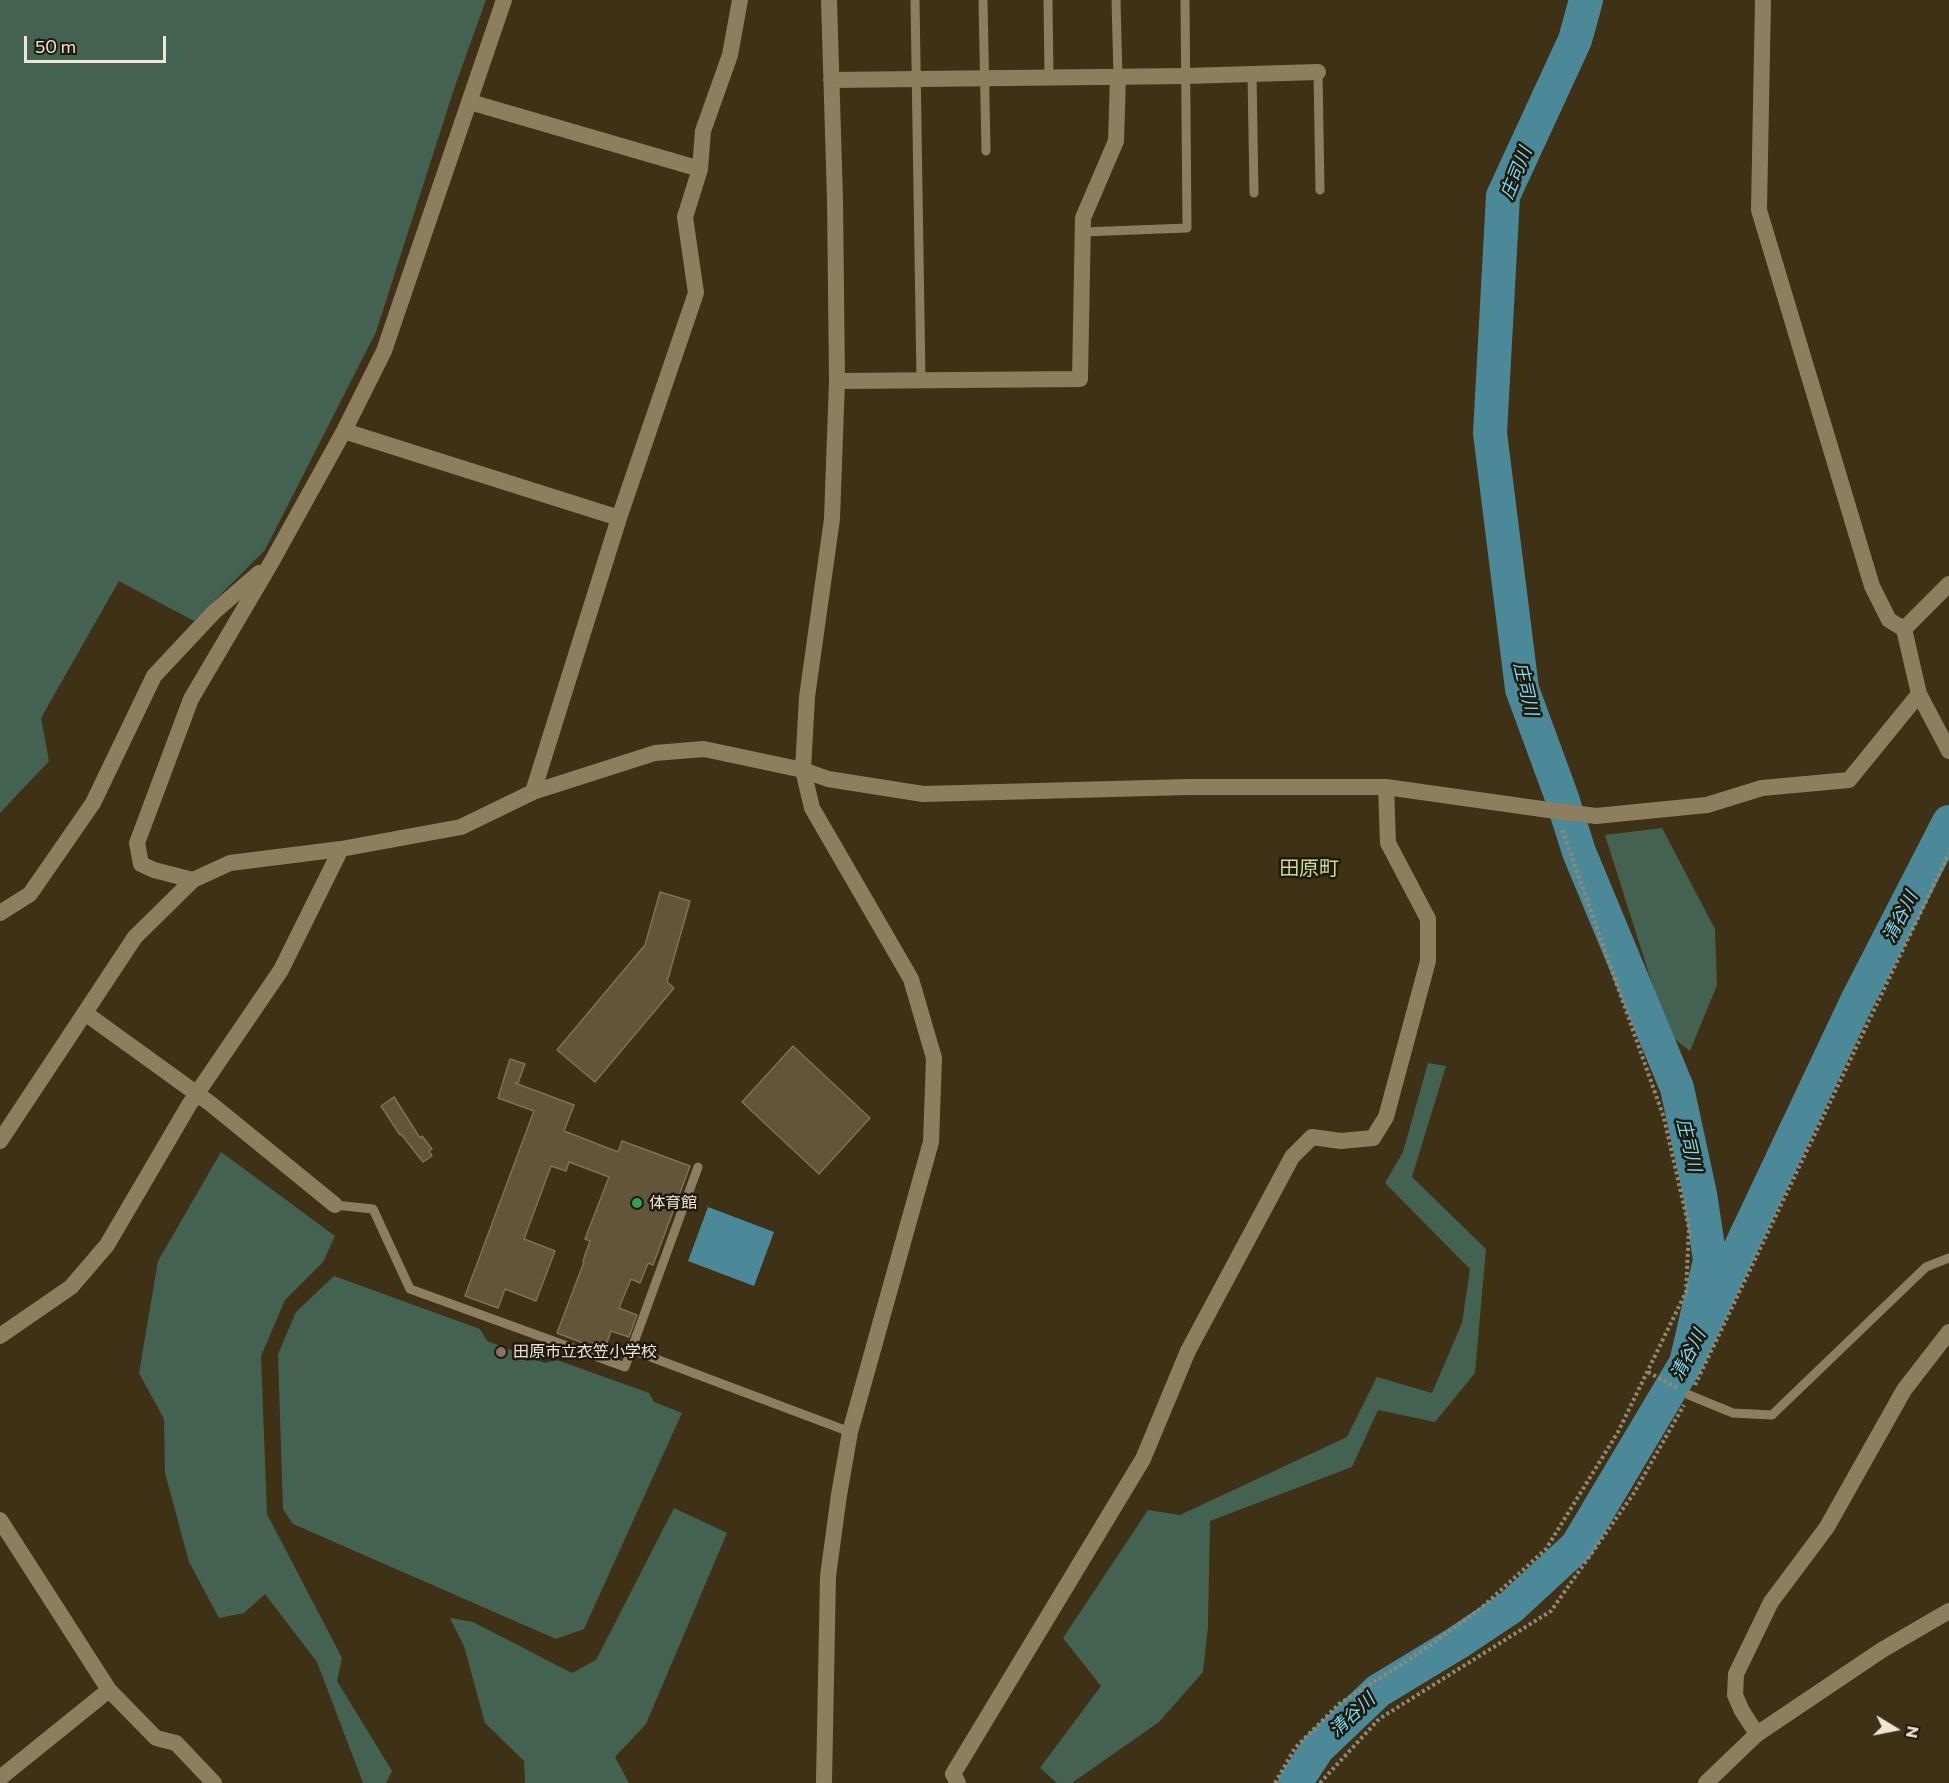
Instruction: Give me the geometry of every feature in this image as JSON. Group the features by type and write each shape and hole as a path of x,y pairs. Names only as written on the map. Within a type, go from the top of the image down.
{"street":[{"path":"193,880 154,870 141,864 137,843 191,699 271,563 344,431 384,351 504,0"},
{"path":"533,792 619,518 696,293 685,217 700,169 703,131 730,55 740,0"},
{"path":"825,1783 828,1576 850,1432 931,1142 934,1058 911,979 812,808 803,770 807,697 832,519 837,381 835,200 829,0"},
{"path":"1763,0 1759,210 1872,586 1889,620 1904,629 1919,694 1949,751"},
{"path":"831,80 1186,76 1318,72"},
{"path":"837,381 1080,379 1083,218 1116,141 1118,76"},
{"path":"470,102 700,169"},
{"path":"344,431 619,518"},
{"path":"0,913 30,894 93,803 154,676 214,612 271,563"},
{"path":"1904,629 1949,584"},
{"path":"0,1141 135,937 193,880 230,863 340,849 462,826 533,792 655,753 704,749 803,770 828,779 923,794 1188,788 1386,787 1596,816 1707,805 1762,788 1849,780 1919,694"},
{"path":"958,1783 953,1774 1143,1459 1188,1351 1292,1156 1312,1137 1341,1142 1372,1138 1386,1117 1428,961 1428,919 1388,843 1386,787"},
{"path":"0,1336 72,1287 107,1245 189,1105 281,970 340,849"},
{"path":"85,1014 197,1095 335,1205"},
{"path":"1757,1734 1735,1695 1736,1674 1771,1602 1827,1527 1904,1389 1949,1332"},
{"path":"0,1520 110,1690 156,1738 176,1743 214,1783"},
{"path":"1707,1783 1757,1734 1882,1650 1949,1611"},
{"path":"0,1778 110,1690"}],"lane":[{"path":"915,0 921,380"},
{"path":"983,0 986,151"},
{"path":"1048,0 1049,77"},
{"path":"1116,0 1118,76"},
{"path":"1083,232 1187,228 1185,0"},
{"path":"1318,72 1320,190"},
{"path":"1252,74 1254,193"},
{"path":"335,1205 374,1209 410,1289 625,1368 698,1167"},
{"path":"1689,1395 1733,1413 1772,1415 1926,1266 1949,1258"},
{"path":"632,1350 850,1432"}],"path":[{"path":"1275,1783 1295,1749 1340,1704 1413,1657 1479,1610 1546,1549 1618,1432 1686,1292 1689,1228 1664,1118 1556,812"},
{"path":"1320,1783 1379,1719 1551,1611 1634,1493 1708,1359 1949,853"},
{"path":"1648,1372 1689,1395"}],"green space":[{"path":"0,0 486,0 454,89 376,332 265,550 194,621 119,581 41,718 49,761 0,813"},
{"path":"1662,828 1715,929 1717,985 1690,1051 1668,1034 1605,835"},
{"path":"1428,1063 1446,1066 1412,1177 1486,1249 1475,1373 1435,1422 1378,1410 1352,1467 1210,1521 1208,1626 1203,1672 1159,1722 1072,1783 1057,1783 1040,1768 1101,1686 1063,1638 1148,1510 1180,1515 1347,1437 1377,1377 1432,1393 1462,1323 1470,1269 1385,1183 1403,1152"},
{"path":"221,1152 335,1236 323,1262 285,1300 261,1356 267,1514 342,1658 337,1681 392,1771 386,1783 363,1783 317,1662 265,1594 244,1613 219,1618 189,1562 165,1473 164,1419 139,1373 158,1261"},
{"path":"334,1276 480,1329 487,1341 545,1363 557,1360 649,1393 654,1402 682,1413 584,1629 556,1639 293,1524 283,1509 278,1354 296,1312"},
{"path":"674,1508 727,1533 646,1724 615,1757 629,1783 525,1783 524,1761 485,1723 464,1646 450,1618 473,1622 572,1673 596,1660"}],"water":[{"path":"708,1207 774,1232 754,1286 688,1261"}],"building":[{"path":"660,892 690,901 667,982 674,988 595,1082 557,1050 645,945"},
{"path":"793,1046 870,1118 819,1174 742,1102"},
{"path":"510,1059 525,1064 518,1083 515,1083 574,1105 564,1131 618,1152 622,1141 690,1166 653,1265 648,1263 640,1283 631,1279 619,1308 637,1315 629,1337 611,1331 604,1351 557,1333 584,1262 590,1241 585,1239 609,1177 569,1162 566,1171 551,1166 524,1239 555,1251 536,1301 505,1289 498,1308 465,1296 534,1111 498,1098"},
{"path":"394,1097 420,1138 422,1136 432,1149 429,1151 432,1156 423,1162 400,1135 381,1106"}],"waterway":[{"name":"庄司川","path":"1586,0 1575,40 1503,196 1490,433 1522,689 1579,852 1677,1088 1700,1194 1710,1260 1686,1363"},
{"name":"清谷川","path":"1295,1783 1318,1748 1378,1691 1511,1607 1577,1546 1686,1363 1857,1001 1949,822"}],"place":[{"name":"体育館","path":"637,1203"},
{"name":"田原市立衣笠小学校","path":"501,1352"}],"district":[{"name":"田原町","path":"1309,868"}]}
